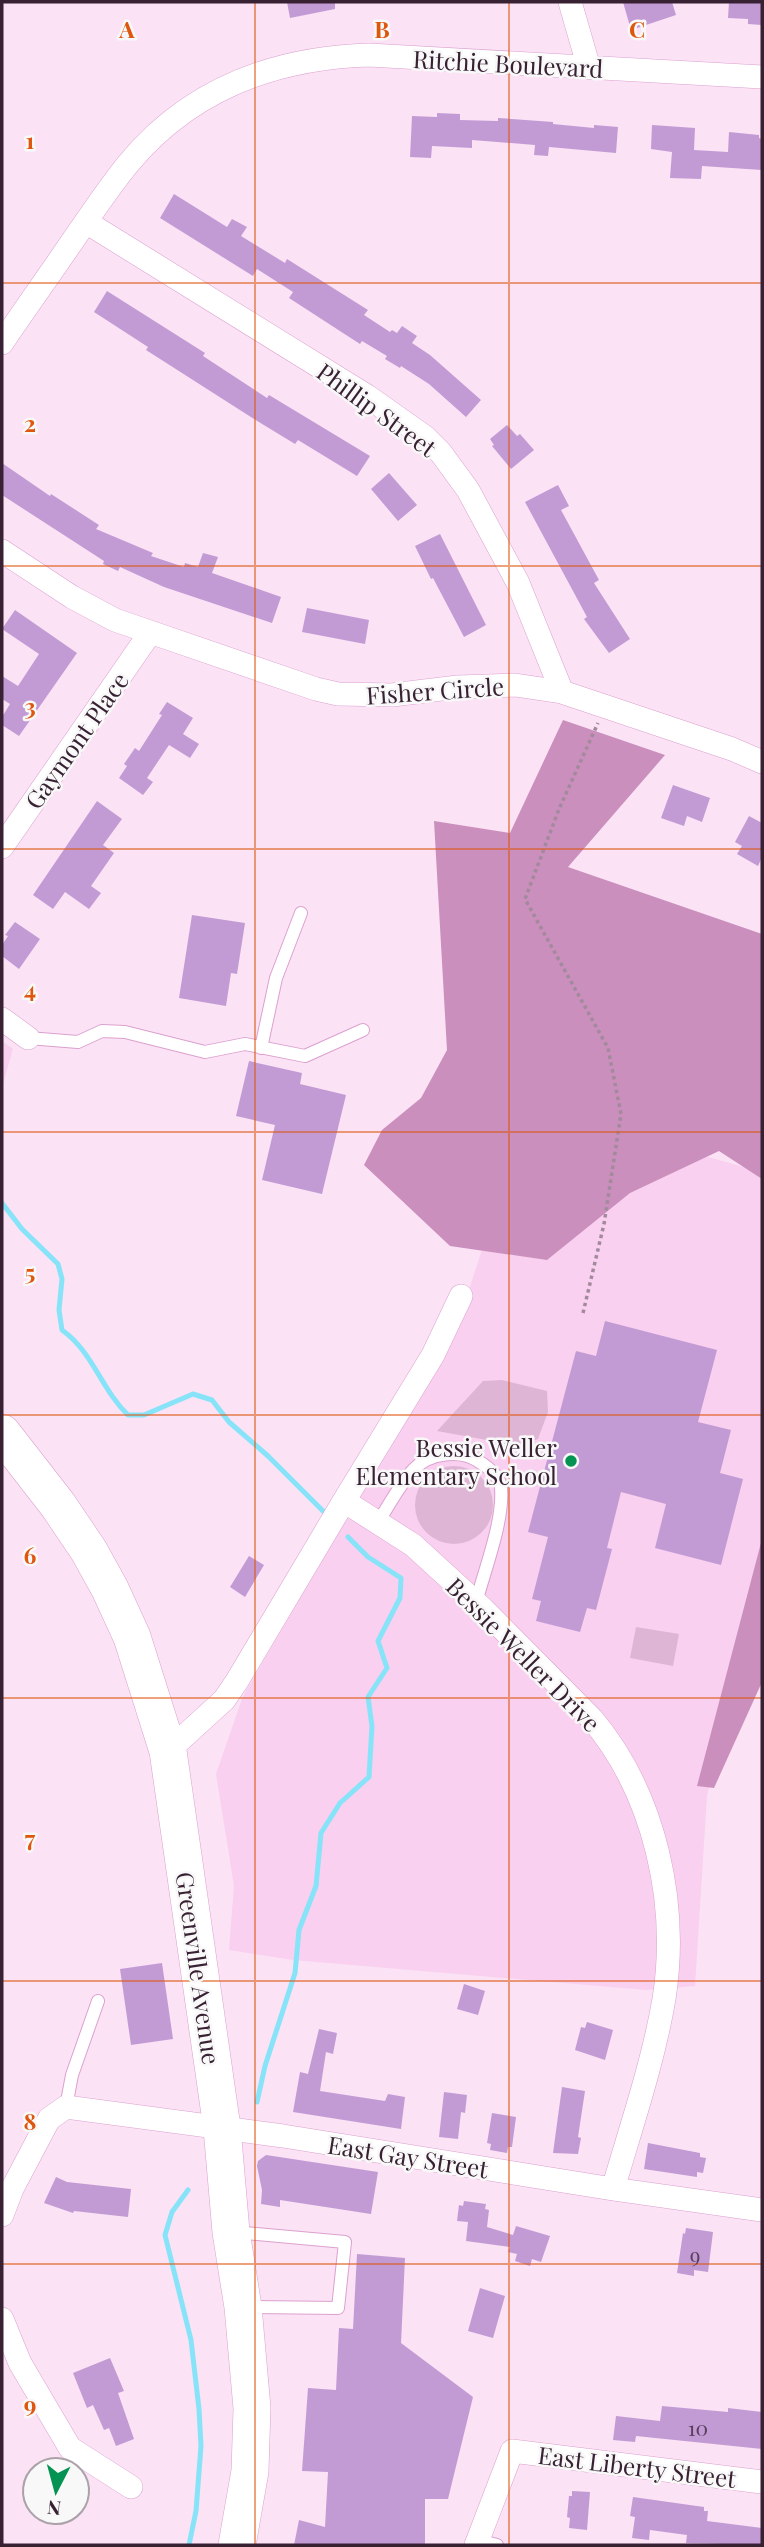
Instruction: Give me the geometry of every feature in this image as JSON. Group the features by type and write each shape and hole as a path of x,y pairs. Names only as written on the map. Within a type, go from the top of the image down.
{"main road":[{"name":"Greenville Avenue","path":"2,1433 64,1514 110,1589 132,1637 168,1751 222,2128 252,2409 250,2471 237,2545"}],"street":[{"path":"570,2 589,68"},
{"name":"Ritchie Boulevard","path":"2,343 130,162 166,126 215,92 273,68 335,56 369,55 762,77"},
{"name":"Phillip Street","path":"86,222 367,396 425,437 441,453 468,490 518,583 562,692"},
{"name":"Fisher Circle","path":"2,551 72,597 115,620 299,684 338,694 392,695 492,685 515,685 562,692 606,705 762,762"},
{"name":"Gaymont Place","path":"2,847 150,633"},
{"path":"3,1023 28,1038"},
{"path":"168,1751 224,1700 237,1681 433,1354 461,1296"},
{"name":"Bessie Weller Drive","path":"344,1500 414,1545 476,1603 597,1724 636,1788 655,1845 663,1883 668,1922 665,1988 657,2030 613,2189"},
{"path":"2,2215 32,2149 49,2119 60,2111"},
{"name":"East Gay Street","path":"60,2111 222,2128 762,2210"},
{"path":"2,2319 36,2394 71,2448 131,2487"},
{"name":"East Liberty Street","path":"484,2544 512,2451 762,2482"}],"lane":[{"path":"261,1048 276,978 301,913"},
{"path":"28,1038 78,1042 102,1031 125,1032 205,1052 245,1044 305,1056 363,1030"},
{"path":"378,1522 414,1469 431,1458 453,1454 472,1457 489,1467 501,1485 501,1507 476,1603"},
{"path":"60,2111 99,2001"},
{"path":"231,2232 345,2242 338,2308 243,2307"}],"path":[{"path":"583,1313 604,1224 621,1114 608,1048 525,899 559,809 606,705"}],"shaded area":[{"path":"563,720 665,755 568,867 762,934 762,1179 719,1151 630,1193 547,1260 450,1246 364,1165 382,1130 421,1098 447,1050 434,821 510,833"},
{"path":"2,1041 13,1049 2,1087"},
{"name":"Bessie Weller Elementary School","path":"528,1107 762,1172 762,1576 733,1681 707,1796 695,1986 646,1990 293,1960 229,1950 234,1886 216,1774 243,1696 448,1345 459,1321"},
{"path":"502,1380 547,1391 548,1412 538,1439 520,1446 437,1431 483,1381"},
{"path":"454,1466 469,1469 481,1478 490,1490 493,1505 490,1520 481,1532 469,1541 454,1544 439,1541 427,1532 418,1520 415,1505 418,1490 427,1478 439,1469"},
{"path":"762,1539 762,1682 714,1788 697,1786"},
{"path":"636,1627 679,1634 673,1666 630,1658"}],"building":[{"path":"287,2 335,2 335,9 290,18"},
{"path":"623,2 672,2 676,15 631,30"},
{"path":"729,2 762,2 762,25 748,24 748,19 728,18"},
{"path":"437,113 460,114 460,120 498,121 498,118 594,128 594,125 618,127 616,153 549,147 548,156 534,155 535,145 472,140 472,148 432,146 431,158 410,157 412,116 437,117"},
{"path":"652,125 695,128 694,150 728,152 729,132 759,135 762,139 762,170 702,166 701,179 670,178 672,152 651,149"},
{"path":"174,194 227,227 232,219 247,227 241,236 285,263 287,259 368,310 364,315 390,332 392,330 397,333 402,326 417,336 412,343 430,355 481,400 466,417 429,384 289,298 293,292 257,269 253,276 160,218"},
{"path":"107,291 205,353 203,356 267,398 269,395 370,456 357,476 298,440 295,444 254,419 146,350 148,347 94,312"},
{"path":"507,425 517,436 520,434 534,450 511,469 492,446 494,445 490,439"},
{"path":"2,463 99,525 96,529 153,553 151,556 184,567 185,563 198,567 203,553 218,557 212,573 281,597 272,623 164,587 120,567 118,571 103,564 104,561 2,495"},
{"path":"389,473 417,505 398,521 371,489"},
{"path":"558,485 569,506 561,510 599,580 594,583 630,639 609,653 584,619 587,617 525,502"},
{"path":"440,534 486,625 464,637 415,546"},
{"path":"307,608 369,620 365,644 302,632"},
{"path":"15,610 77,653 19,736 2,725 2,717 10,704 2,699 2,676 18,686 39,654 2,629"},
{"path":"167,702 193,718 183,734 199,744 190,758 169,745 147,778 153,782 143,795 119,778 127,766 124,764 135,748 139,751 162,715 159,714"},
{"path":"673,785 710,798 702,822 687,816 684,826 661,818"},
{"path":"97,801 122,819 103,845 114,853 91,886 101,893 89,909 65,892 53,909 33,895"},
{"path":"749,816 762,823 762,857 758,866 737,854 742,846 735,842"},
{"path":"192,915 245,923 237,974 231,973 226,1006 179,998"},
{"path":"15,922 40,939 19,969 2,956 2,945 8,936 5,935"},
{"path":"249,1061 302,1073 300,1084 346,1095 322,1194 262,1180 275,1125 236,1116"},
{"path":"605,1321 717,1350 698,1422 731,1430 720,1473 743,1479 721,1565 655,1548 666,1504 621,1492 607,1548 612,1549 596,1610 587,1608 580,1632 536,1621 541,1601 532,1599 548,1537 528,1532 576,1351 596,1356"},
{"path":"249,1556 264,1565 245,1597 230,1587"},
{"path":"162,1963 173,2039 131,2045 120,1969"},
{"path":"464,1984 485,1991 478,2015 457,2009"},
{"path":"587,2022 613,2030 605,2060 575,2050 581,2027 585,2028"},
{"path":"319,2029 337,2033 333,2054 326,2052 320,2091 385,2101 388,2094 405,2097 401,2129 293,2112 300,2072 308,2074"},
{"path":"562,2087 585,2091 578,2154 553,2153"},
{"path":"444,2092 467,2095 465,2113 461,2112 458,2139 439,2137"},
{"path":"492,2113 516,2117 512,2147 508,2147 507,2153 490,2150 491,2144 487,2143"},
{"path":"648,2143 700,2153 700,2157 706,2158 703,2173 697,2172 697,2177 644,2169"},
{"path":"266,2155 378,2172 371,2214 280,2200 280,2207 261,2204 262,2190 257,2166 258,2161"},
{"path":"56,2177 67,2182 131,2189 128,2217 73,2213 44,2203"},
{"path":"464,2201 486,2204 485,2209 489,2210 487,2227 513,2235 516,2226 550,2236 541,2262 532,2259 530,2266 515,2261 517,2254 508,2252 510,2247 466,2241 468,2222 457,2221 459,2205 463,2206"},
{"path":"686,2228 713,2232 708,2272 694,2270 694,2276 677,2273"},
{"path":"357,2254 405,2258 401,2343 473,2397 448,2499 425,2499 425,2545 294,2545 299,2520 325,2527 328,2472 302,2471 308,2388 336,2390 339,2328 353,2329"},
{"path":"480,2288 505,2296 493,2338 468,2331"},
{"path":"110,2358 124,2391 118,2393 134,2439 116,2446 109,2428 104,2430 93,2405 87,2408 73,2373"},
{"path":"662,2406 762,2412 762,2449 636,2436 635,2442 613,2440 616,2416 660,2421"},
{"path":"572,2491 590,2492 587,2530 569,2528 570,2518 567,2517"},
{"path":"633,2497 704,2507 704,2511 708,2511 707,2521 762,2528 762,2545 686,2543 687,2535 650,2530 649,2540 632,2538 635,2517 630,2516"}],"waterway":[{"path":"2,1203 22,1229 58,1264 62,1279 59,1310 62,1330 82,1349 128,1415 144,1415 193,1394 212,1400 229,1422 268,1456 324,1512"},
{"path":"257,2102 265,2066 295,1973 299,1930 316,1886 321,1833 340,1803 369,1777 372,1726 368,1697 387,1668 378,1641 400,1598 401,1578 368,1557 348,1537"},
{"path":"188,2190 172,2212 165,2235 191,2340 199,2409 201,2446 196,2511 189,2545"}],"place":[{"name":"Bessie Weller Elementary School","path":"571,1461"}]}
